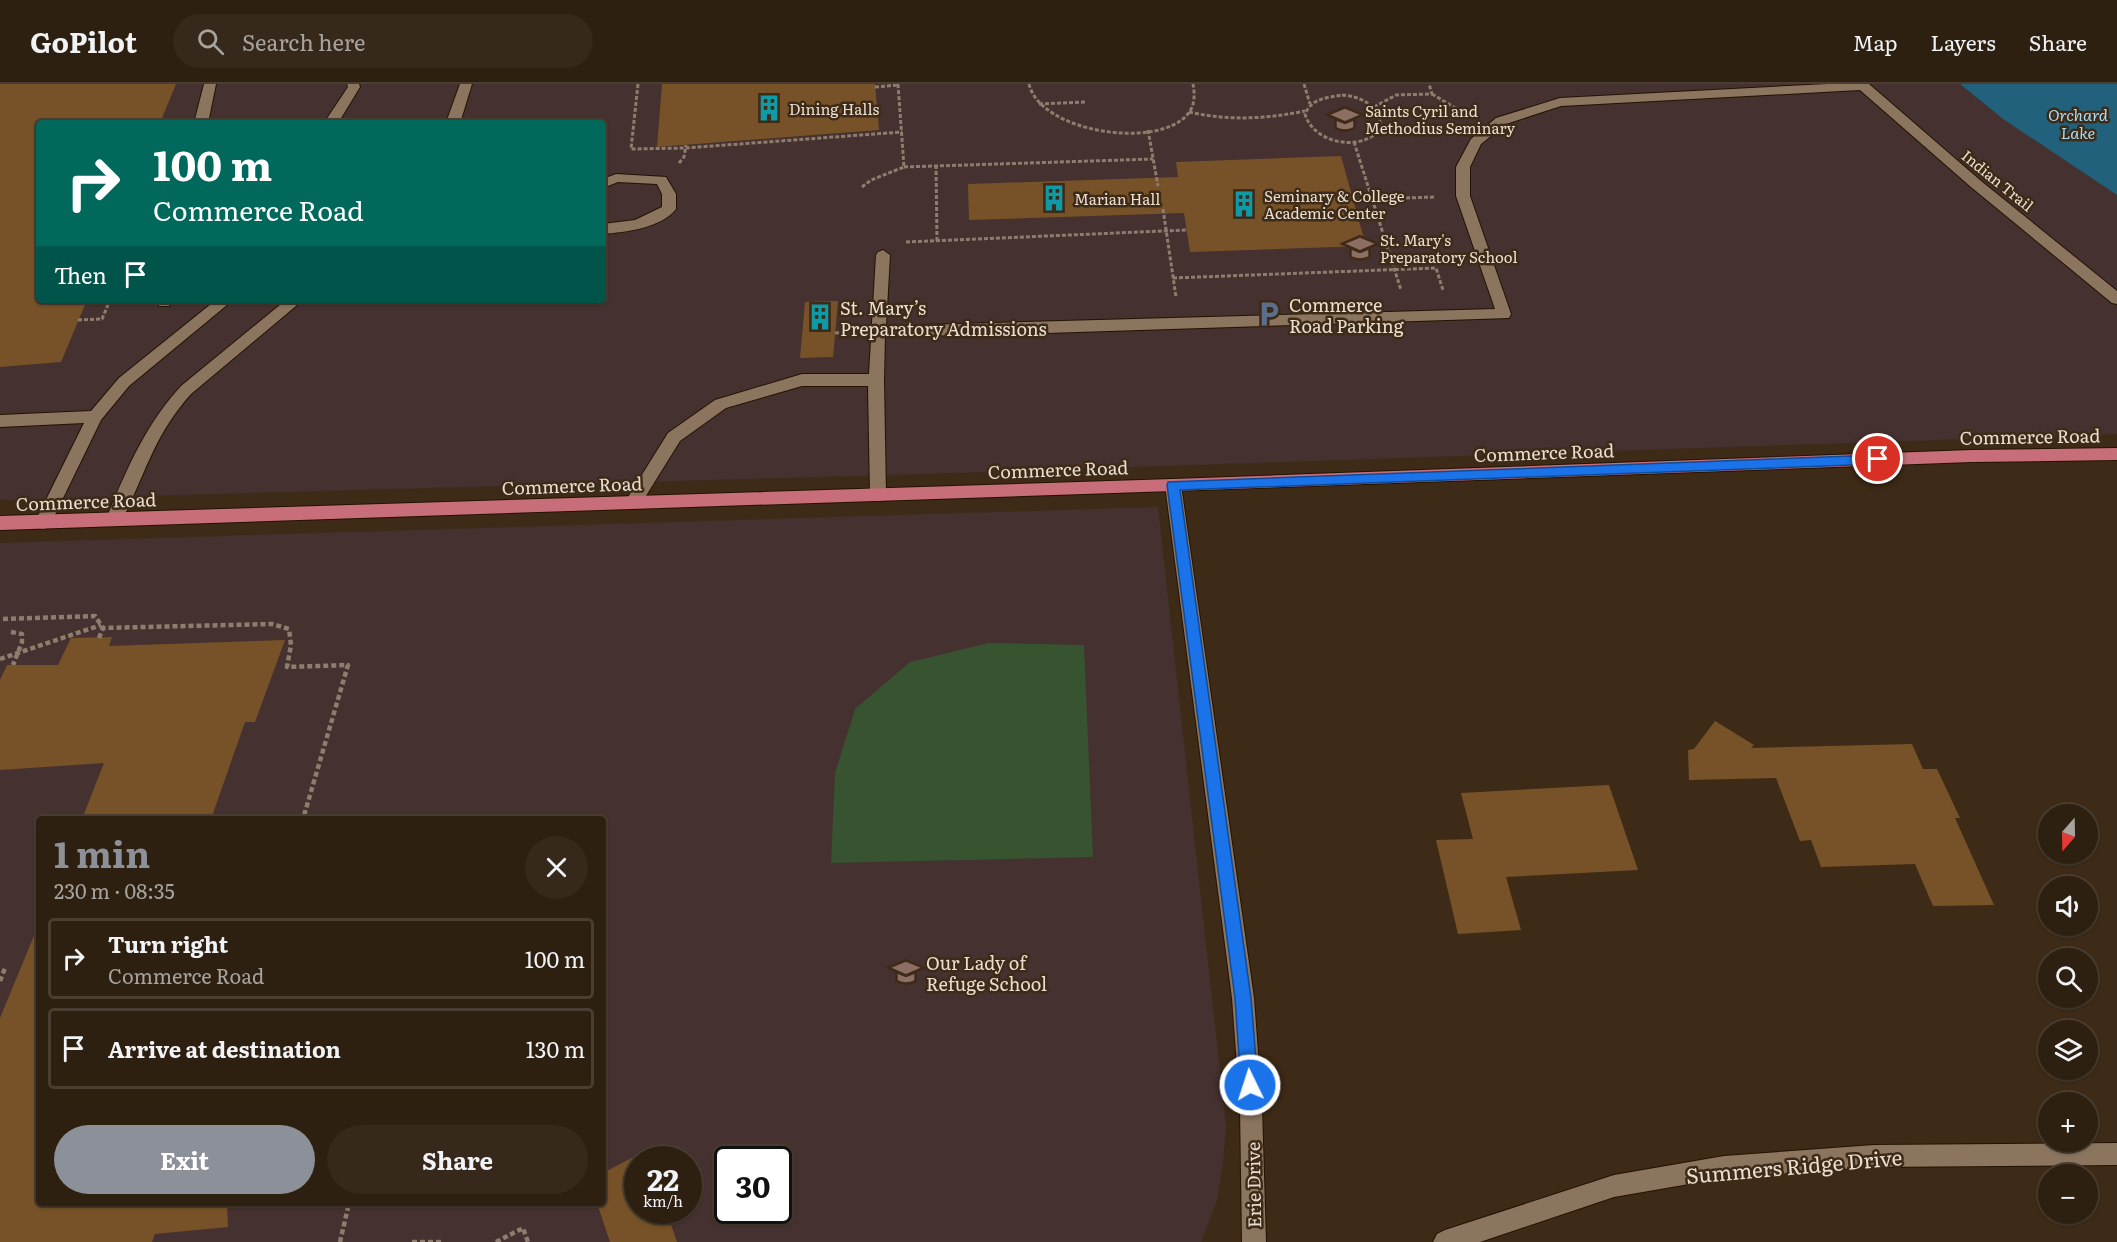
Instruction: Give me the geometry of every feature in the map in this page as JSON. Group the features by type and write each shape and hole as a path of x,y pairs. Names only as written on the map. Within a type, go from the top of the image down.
{"main road":[{"name":"Commerce Road","path":"0,523 1173,485 1972,456 2117,454"}],"street":[{"path":"202,120 210,84"},
{"path":"333,120 353,84"},
{"path":"454,120 466,84"},
{"path":"878,331 982,330 1504,314 1463,196 1463,167 1476,142 1501,121 1560,102 1764,88 1862,85"},
{"name":"Indian Trail","path":"1862,85 1976,184 2117,298"},
{"path":"606,183 616,178 661,180 669,194 669,208 652,220 606,229"},
{"path":"878,495 876,380 883,255"},
{"path":"43,522 95,417 124,382 144,364 222,303"},
{"path":"114,519 156,423 170,405 292,303"},
{"path":"633,502 674,436 721,404 801,380 876,380"},
{"path":"0,421 95,417"},
{"name":"Erie Drive","path":"1173,485 1243,998 1251,1107 1254,1242"},
{"name":"Summers Ridge Drive","path":"1445,1242 1614,1185 1724,1167 1874,1156 2117,1154"}],"path":[{"path":"638,84 631,149 902,132"},
{"path":"1029,84 1033,97 1048,112 1072,124 1110,132 1162,128 1184,119 1195,95 1193,84"},
{"path":"1304,84 1310,104"},
{"path":"1429,84 1432,94"},
{"path":"875,87 898,85 904,167"},
{"path":"1374,107 1396,95 1432,94 1448,105 1494,127"},
{"path":"1342,95 1354,97 1374,107 1382,121 1380,128 1366,139 1354,142 1328,139 1317,134 1309,127 1305,118 1305,111 1310,104 1319,99 1342,95"},
{"path":"1039,104 1085,102"},
{"path":"1189,112 1218,119 1245,121 1305,111"},
{"path":"1148,130 1158,186"},
{"path":"1354,142 1408,317"},
{"path":"862,187 871,180 904,167 1153,159"},
{"path":"936,165 937,242"},
{"path":"1346,200 1463,196"},
{"path":"1163,209 1180,324"},
{"path":"883,255 901,242 1186,230"},
{"path":"1173,278 1436,268 1451,315"},
{"path":"78,320 102,319 109,303"},
{"path":"3,618 95,616 102,627 99,638"},
{"path":"0,659 102,627 272,624 289,629 291,645 287,667 348,666 304,816"},
{"path":"11,632 22,634 22,642 13,665"},
{"path":"0,981 5,969"},
{"path":"340,1242 348,1206"},
{"path":"496,1242 524,1228 528,1242"},
{"path":"412,1242 441,1242"}],"shaded area":[{"name":"St. Mary's Preparatory School","path":"0,84 1960,84 2003,119 2117,195 2117,434 924,474 0,500"},
{"name":"Our Lady of Refuge School","path":"1158,507 1226,1126 1217,1200 1201,1242 0,1242 0,543"}],"green space":[{"path":"989,643 1084,645 1093,857 831,863 835,773 855,709 910,662"}],"water":[{"name":"Orchard Lake","path":"1960,84 2117,84 2117,195 2003,119"}],"building":[{"path":"0,84 176,84 161,120 36,120 36,303 86,303 61,362 0,367"},
{"name":"Dining Halls","path":"662,84 875,84 879,130 657,147"},
{"name":"Seminary & College Academic Center","path":"1341,156 1366,246 1190,252 1184,213 969,220 968,184 1178,177 1176,162"},
{"name":"St. Mary’s Preparatory Admissions","path":"838,301 833,357 800,358 805,302"},
{"path":"112,637 109,646 285,640 255,722 245,722 212,816 83,816 104,763 0,770 0,680 7,665 58,665 71,638"},
{"path":"1715,721 1754,745 1751,748 1912,744 1923,769 1937,769 1960,818 1955,818 1994,905 1933,906 1915,864 1821,867 1811,840 1800,841 1776,778 1689,780 1688,750 1694,749"},
{"path":"1609,785 1638,870 1506,877 1521,930 1458,934 1436,840 1473,839 1461,793"},
{"path":"36,931 36,1206 227,1206 228,1227 155,1234 152,1242 0,1242 0,1018"},
{"path":"624,1162 624,1224 671,1224 677,1242 610,1242 598,1206 606,1206 606,1171"}],"place":[{"name":"Dining Halls","path":"769,108"},
{"name":"Saints Cyril and Methodius Seminary","path":"1345,119"},
{"name":"Marian Hall","path":"1054,198"},
{"name":"Seminary & College Academic Center","path":"1244,204"},
{"name":"St. Mary's Preparatory School","path":"1360,248"},
{"name":"Commerce Road Parking","path":"1269,314"},
{"name":"St. Mary’s Preparatory Admissions","path":"820,317"},
{"name":"Our Lady of Refuge School","path":"906,972"}],"route":[{"path":"1250,1085 1243,998 1173,485 1878,459"}]}
